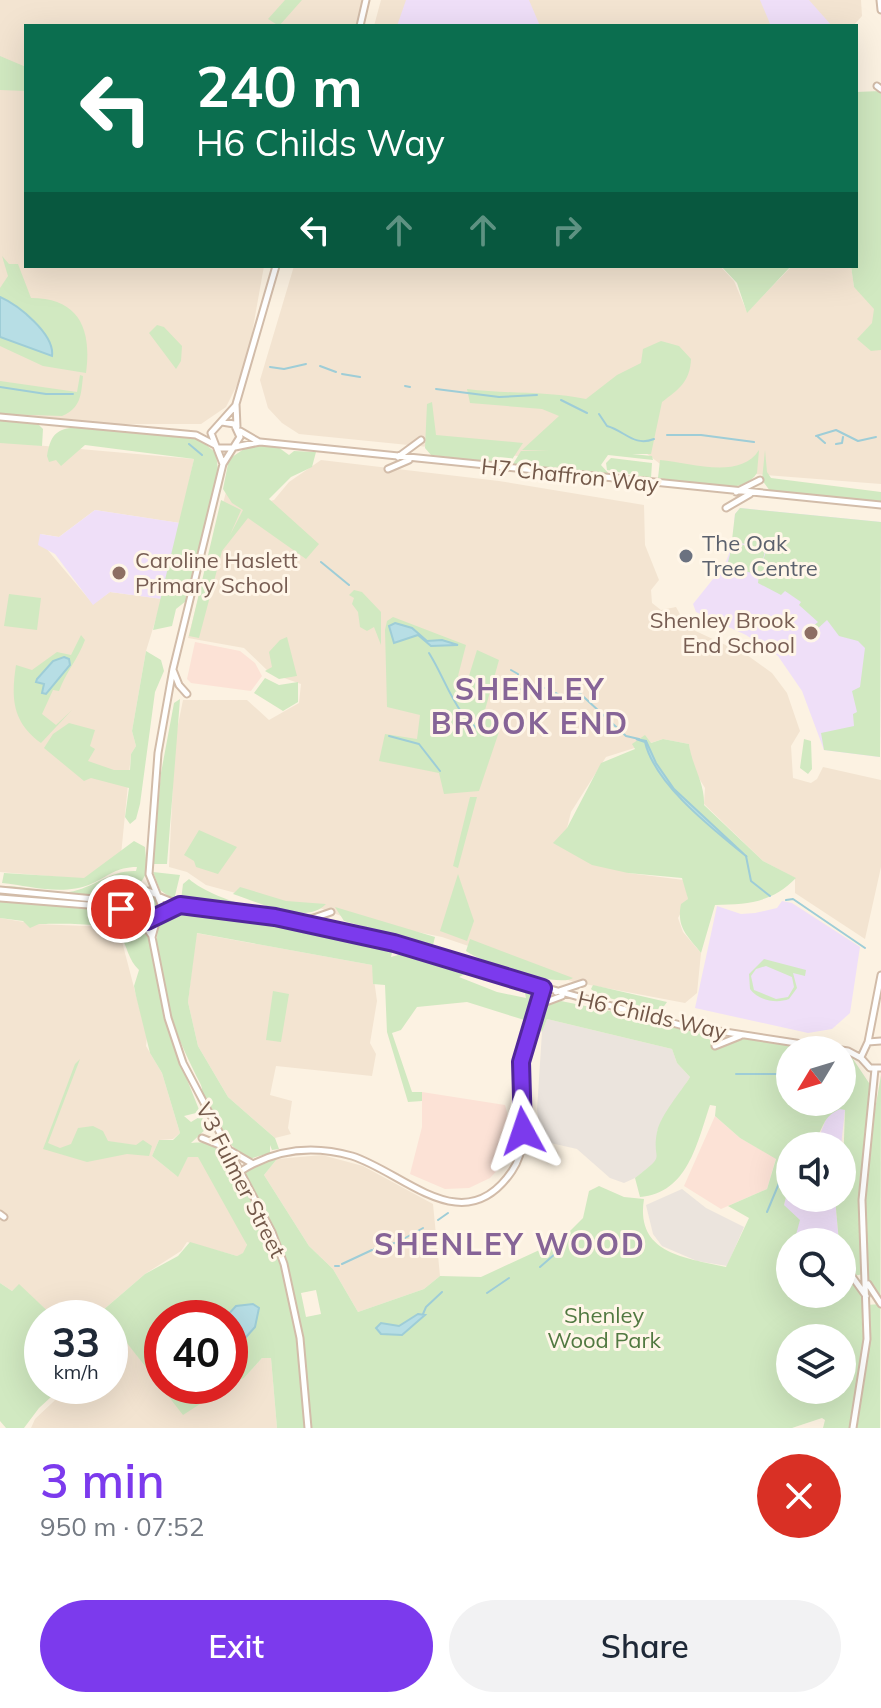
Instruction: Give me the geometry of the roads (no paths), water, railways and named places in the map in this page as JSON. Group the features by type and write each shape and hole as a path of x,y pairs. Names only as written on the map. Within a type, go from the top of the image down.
{"street":[{"path":"360,24 366,0"},
{"path":"880,0 881,8"},
{"path":"0,898 113,907 139,918 158,915 157,895 149,874 158,753 173,669 223,464 239,441 236,404 275,268"},
{"path":"223,464 211,433 236,404"},
{"path":"0,417 196,435 216,446 234,448"},
{"path":"196,435 219,423 238,428"},
{"name":"H7 Chaffron Way","path":"238,428 260,442"},
{"path":"398,457 421,440"},
{"name":"H7 Chaffron Way","path":"234,448 260,442 881,505"},
{"path":"388,469 414,458"},
{"path":"735,492 760,480"},
{"path":"726,508 751,494"},
{"path":"173,669 179,685 187,694"},
{"path":"139,918 132,905 149,874"},
{"path":"0,890 115,901 148,891 157,895"},
{"name":"H6 Childs Way","path":"157,895 180,905 300,922 425,953 567,996 680,1025 776,1041"},
{"name":"H6 Childs Way","path":"158,915 180,905"},
{"path":"300,922 316,920 331,912"},
{"name":"V3 Fulmer Street","path":"152,937 158,915"},
{"name":"V3 Fulmer Street","path":"139,918 152,937 168,1018 202,1106 241,1171 272,1232 294,1302 308,1428"},
{"path":"861,1058 873,1025 881,975"},
{"path":"555,992 583,983"},
{"path":"241,1171 294,1150 326,1151 362,1160 431,1198 451,1202 486,1194 506,1179 522,1149 521,1062 543,988"},
{"path":"538,1005 567,996"},
{"path":"873,1025 880,1041"},
{"path":"715,1046 741,1036"},
{"name":"H6 Childs Way","path":"856,1046 880,1041"},
{"name":"H6 Childs Way","path":"856,1056 866,1066 878,1069"},
{"path":"853,1428 864,1368 867,1305 862,1200 871,1102 878,1069"},
{"path":"202,1138 253,1164"},
{"path":"866,1280 881,1304 867,1305"},
{"path":"856,1282 867,1297"}],"water":[{"path":"0,297 25,313 42,330 52,356 0,337"},
{"path":"395,623 412,628 427,641 442,640 458,645 431,646 418,635 394,643 389,626"},
{"path":"64,657 69,659 70,665 46,694 42,693 44,684 36,682 37,679 53,661"},
{"path":"636,739 646,741 656,763 674,789 747,857 687,806 661,774 645,742"},
{"path":"248,1305 259,1308 255,1327 248,1335"},
{"path":"418,1314 425,1315 402,1335 381,1334 376,1328 381,1323 399,1326"}],"waterway":[{"path":"270,367 284,369 306,364"},
{"path":"320,366 336,372"},
{"path":"342,374 360,377"},
{"path":"405,386 410,387"},
{"path":"0,387 46,394 73,394"},
{"path":"436,389 499,397 537,395"},
{"path":"561,400 587,413"},
{"path":"599,414 607,426 630,437 641,441 654,439"},
{"path":"816,436 836,430 858,441 876,437"},
{"path":"667,435 701,435 754,442"},
{"path":"817,436 825,443"},
{"path":"836,444 842,443 843,437"},
{"path":"189,444 202,455"},
{"path":"321,562 349,585"},
{"path":"429,653 460,710 477,729 489,736"},
{"path":"511,670 518,674 518,689 532,690"},
{"path":"535,689 545,688"},
{"path":"574,688 626,736 639,739"},
{"path":"556,693 567,700"},
{"path":"389,736 419,744 440,771"},
{"path":"746,856 751,881 770,896"},
{"path":"786,900 793,899 865,948"},
{"path":"736,1074 776,1074"},
{"path":"767,1212 776,1190"},
{"path":"438,1220 448,1213"},
{"path":"374,1249 398,1242 423,1228"},
{"path":"540,1267 563,1247"},
{"path":"342,1264 372,1250"},
{"path":"487,1293 509,1278"},
{"path":"423,1314 442,1292"}],"place":[{"name":"The Oak Tree Centre","path":"686,556"},
{"name":"Caroline Haslett Primary School","path":"119,573"},
{"name":"Shenley Brook End School","path":"811,633"}],"district":[{"name":"SHENLEY BROOK END","path":"530,707"},
{"name":"SHENLEY WOOD","path":"510,1245"}],"park label":[{"name":"Shenley Wood Park","path":"604,1328"}]}
